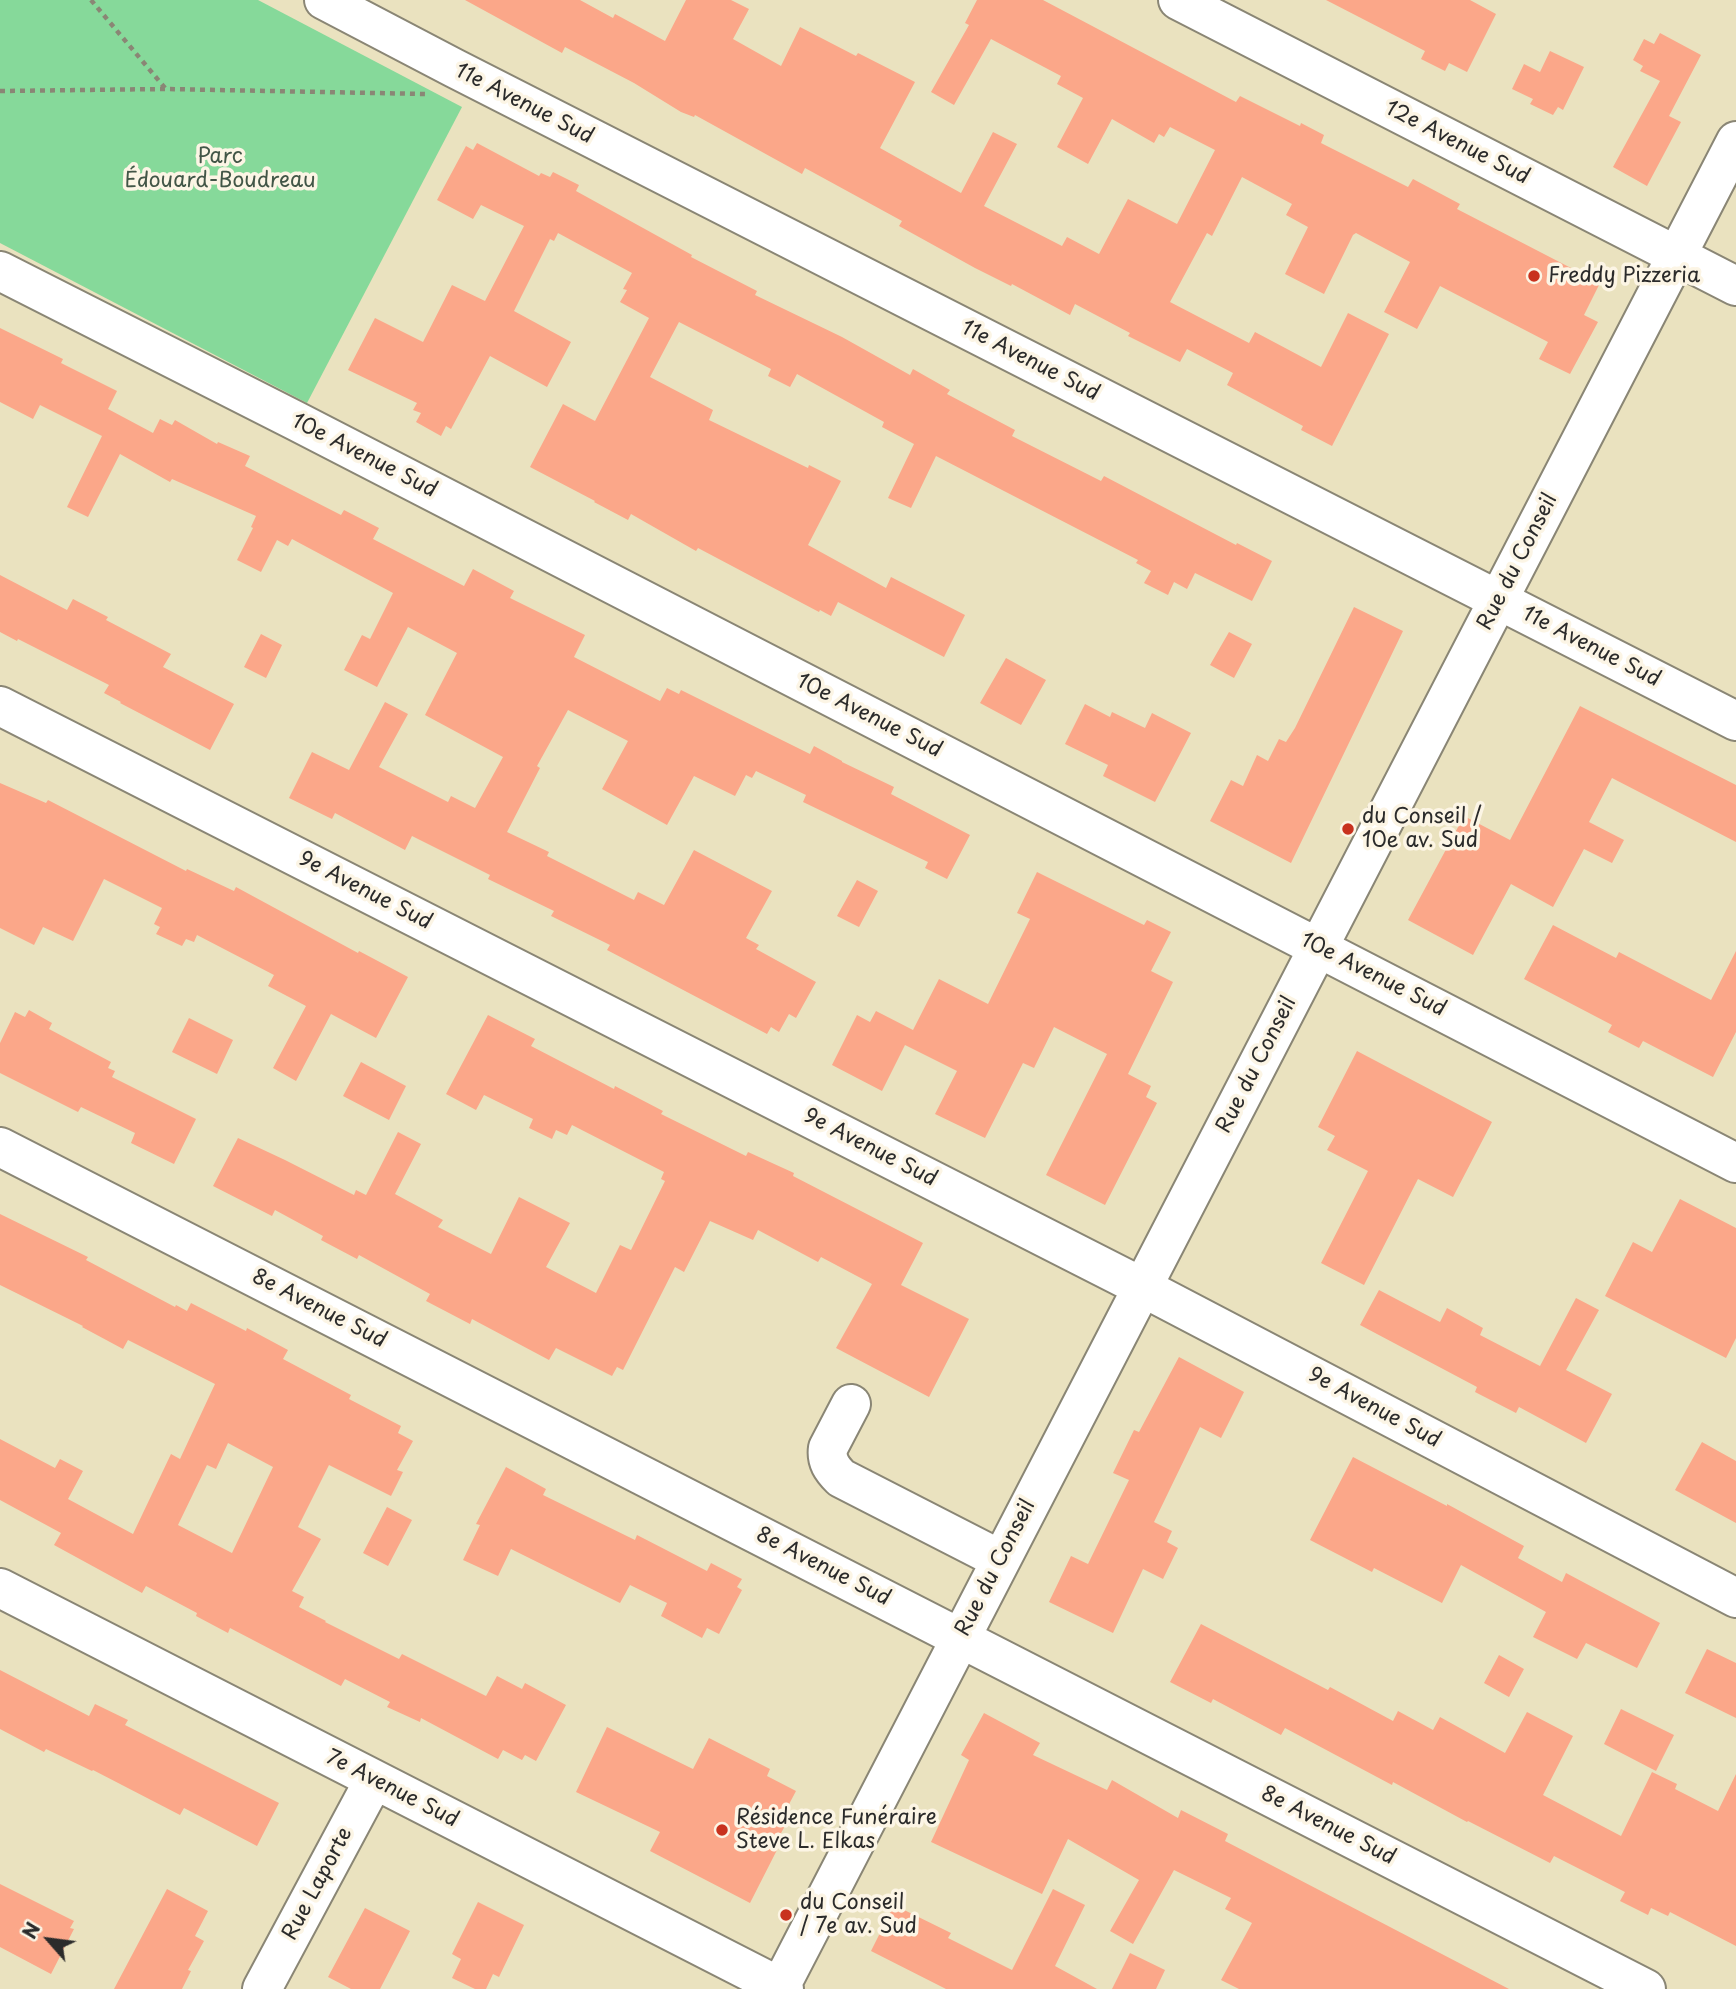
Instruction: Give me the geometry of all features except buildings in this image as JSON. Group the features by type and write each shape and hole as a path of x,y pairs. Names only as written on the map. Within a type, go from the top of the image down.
{"street":[{"name":"11e Avenue Sud","path":"324,0 1736,721"},
{"name":"12e Avenue Sud","path":"1178,0 1736,286"},
{"name":"Rue du Conseil","path":"781,1988 1736,141"},
{"name":"10e Avenue Sud","path":"0,271 1736,1163"},
{"name":"9e Avenue Sud","path":"0,706 1142,1287 1736,1598"},
{"name":"8e Avenue Sud","path":"0,1147 1646,1989"},
{"path":"851,1404 828,1448 827,1454 832,1469 841,1478 1000,1560"},
{"name":"7e Avenue Sud","path":"0,1588 781,1988"},
{"name":"Rue Laporte","path":"261,1989 374,1780"}],"path":[{"path":"91,0 166,89"},
{"path":"0,91 166,89 438,94 453,68"}],"green space":[{"name":"Parc Édouard-Boudreau","path":"0,0 258,0 462,107 307,403 0,243"}],"place":[{"name":"Freddy Pizzeria","path":"1534,276"},
{"name":"du Conseil / 10e av. Sud","path":"1348,829"},
{"name":"Résidence Funéraire Steve L. Elkas","path":"722,1830"},
{"name":"du Conseil / 7e av. Sud","path":"786,1915"}]}
